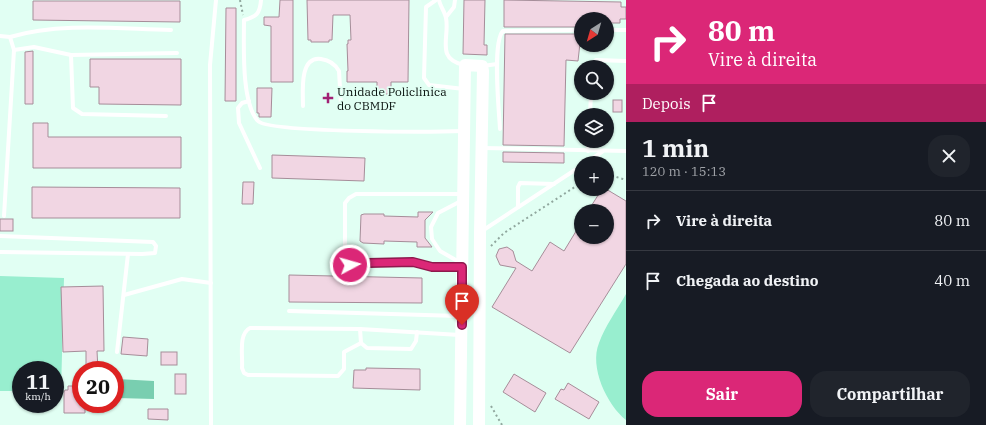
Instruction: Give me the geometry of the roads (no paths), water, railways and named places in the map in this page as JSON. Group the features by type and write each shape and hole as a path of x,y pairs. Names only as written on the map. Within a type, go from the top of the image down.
{"street":[{"path":"460,425 465,65 482,66 483,96 479,280 479,425"},
{"path":"465,91 483,96"},
{"path":"462,281 479,280"}],"lane":[{"path":"211,425 210,65 216,0"},
{"path":"261,0 261,10 258,15 244,20 245,78 249,101 259,122 274,127 428,132 465,131"},
{"path":"465,65 455,63 450,59 446,50 446,17 437,0 426,7 424,78 429,85 465,91"},
{"path":"446,17 454,7 456,0"},
{"path":"0,36 10,37 31,31 61,29 171,30"},
{"path":"500,129 497,64 497,41 499,34 503,31 574,30"},
{"path":"614,30 626,30"},
{"path":"4,216 2,190 14,50 10,37"},
{"path":"14,50 34,48 71,55 178,53"},
{"path":"71,55 73,108 76,112 82,114 166,116"},
{"path":"303,106 304,73 309,62 315,59 331,62 339,71 341,105"},
{"path":"614,61 626,61"},
{"path":"482,66 497,64"},
{"path":"249,101 242,103 238,108 239,123 260,168"},
{"path":"482,148 626,151"},
{"path":"596,156 604,151"},
{"path":"480,233 574,171"},
{"path":"518,207 518,187 520,183 555,184"},
{"path":"462,265 432,267 413,262 368,263 357,268 353,267 348,263 345,255 344,218 345,203 349,198 356,194 464,197"},
{"path":"462,265 440,251 432,239 431,227 438,212 464,197"},
{"path":"0,236 153,242 156,246 156,253 0,252"},
{"path":"117,352 128,254"},
{"path":"124,295 182,280 211,283"},
{"path":"289,312 462,316"},
{"path":"361,343 344,352 344,369 338,376 248,375 244,373 242,368 243,335 246,330 250,328 360,329 462,335"},
{"path":"360,329 361,343 367,348 411,349 414,347 417,332"}],"place":[{"name":"Unidade Policlinica do CBMDF","path":"328,98"}]}
